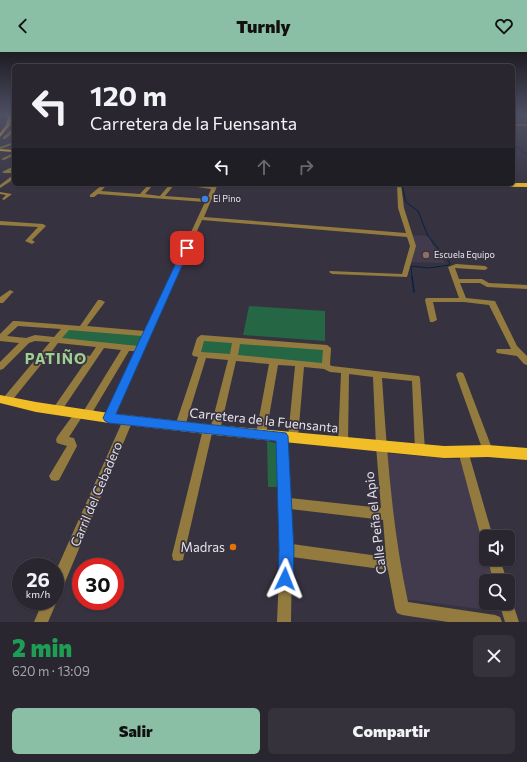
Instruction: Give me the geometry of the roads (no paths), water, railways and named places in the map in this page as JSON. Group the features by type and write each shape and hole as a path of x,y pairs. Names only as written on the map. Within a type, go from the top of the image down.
{"main road":[{"path":"1,146 12,151"},
{"path":"515,186 526,186"},
{"name":"Carretera de la Fuensanta","path":"3,400 109,418 211,430 420,450 488,451 527,454"}],"street":[{"path":"1,146 12,143"},
{"path":"3,159 12,153"},
{"path":"12,168 4,172 12,172"},
{"path":"0,187 12,181"},
{"path":"92,196 104,186"},
{"path":"142,195 150,186"},
{"path":"162,196 170,186"},
{"path":"97,192 162,196 196,187 215,186 109,418"},
{"path":"332,272 405,276 413,246 401,208 399,186"},
{"path":"188,190 209,201"},
{"path":"0,193 10,194 2,198"},
{"path":"2,198 15,199"},
{"path":"201,218 409,235"},
{"path":"0,223 42,226 28,241 32,242"},
{"path":"464,300 451,267 485,268"},
{"path":"456,281 482,281 487,285 527,287"},
{"path":"433,320 429,300 464,300 492,303 514,347 527,362"},
{"path":"82,328 101,302"},
{"path":"0,338 16,323 148,334"},
{"path":"3,400 67,327"},
{"path":"0,338 26,341 35,338 140,349"},
{"path":"326,366 327,348 201,338 196,354 300,363 326,366 330,369 416,378 420,450"},
{"path":"0,367 26,341"},
{"path":"178,555 211,430 233,357 236,341"},
{"path":"58,410 102,345"},
{"path":"55,476 72,446 70,441 61,440 83,414 126,348"},
{"path":"500,351 520,353"},
{"path":"45,353 92,359"},
{"path":"180,426 203,354"},
{"path":"262,434 274,361"},
{"path":"284,622 286,550 284,503 288,437 300,363"},
{"path":"343,443 344,370"},
{"name":"Calle Peña el Apio","path":"377,374 380,446 398,598 402,608 495,622"},
{"path":"460,375 488,451"},
{"name":"Carril del Cebadero","path":"64,568 128,420"},
{"path":"463,451 485,530"},
{"path":"284,503 388,515"},
{"path":"286,550 394,564"},
{"path":"41,622 46,610"},
{"path":"508,610 512,622"}],"waterway":[{"path":"515,145 527,155"},
{"path":"402,186 406,202 418,211 428,236 450,263 449,265 429,268 411,266 412,278"},
{"path":"412,277 414,292"}],"place":[{"name":"El Pino","path":"205,199"},
{"name":"Escuela Equipo","path":"426,255"},
{"name":"Madras","path":"233,547"}],"district":[{"name":"PATIÑO","path":"56,359"}]}
